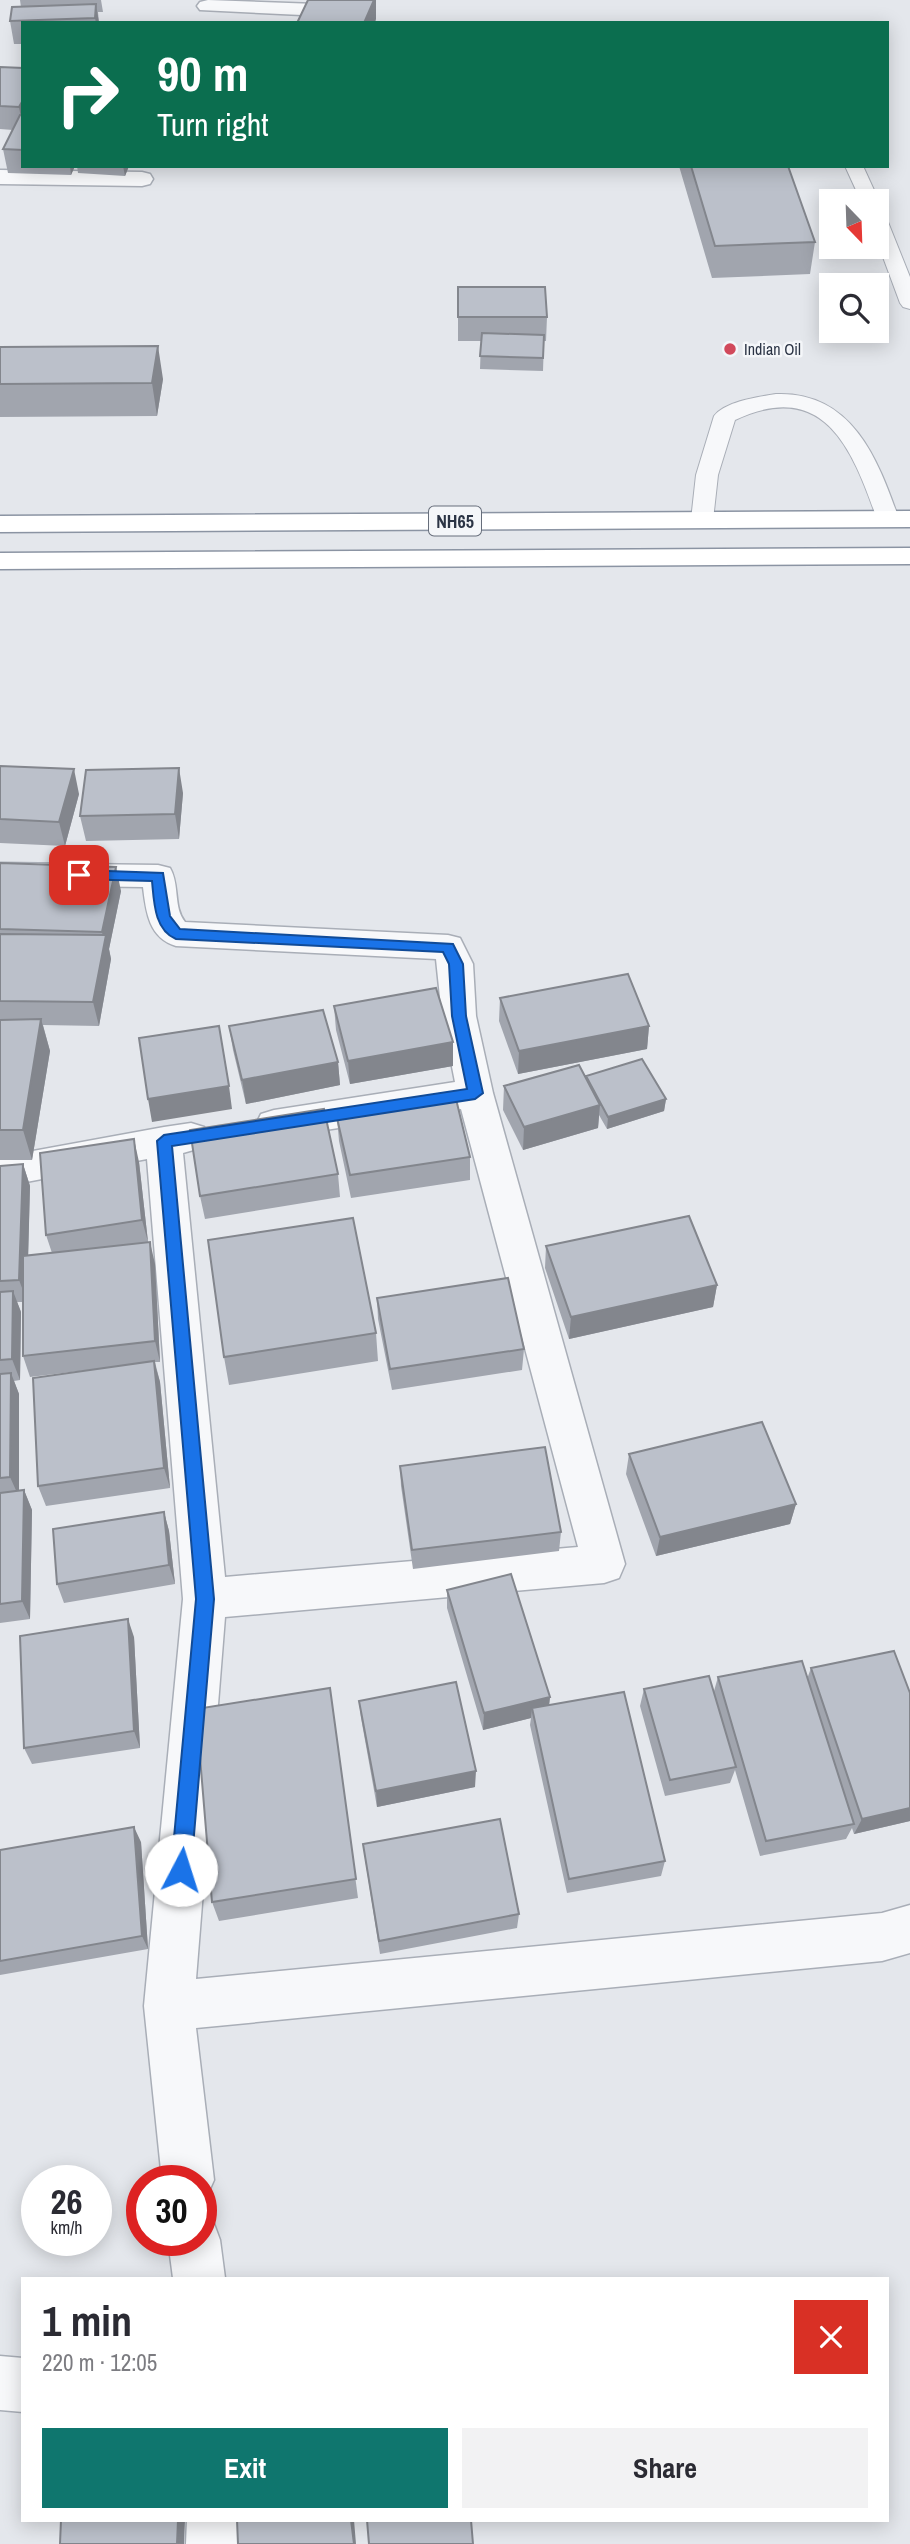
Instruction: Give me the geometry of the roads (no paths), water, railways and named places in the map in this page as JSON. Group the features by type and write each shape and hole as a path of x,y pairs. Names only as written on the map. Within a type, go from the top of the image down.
{"highway":[{"name":"NH65","path":"0,524 899,519"},
{"name":"NH65","path":"0,561 910,556"}],"street":[{"path":"208,10 344,11"},
{"path":"0,177 142,179"},
{"path":"0,874 158,876 163,917 176,934 448,947 456,964 459,1016 475,1093 604,1564 205,1599"},
{"path":"0,1172 164,1141 475,1093"},
{"path":"164,1141 205,1599 169,2006 186,2165"},
{"path":"169,2006 882,1937 910,1930"},
{"path":"196,2256 199,2277"},
{"path":"0,2383 21,2385"},
{"path":"215,2522 215,2544"}],"lane":[{"path":"855,168 865,189"},
{"path":"889,228 910,235"},
{"path":"889,247 910,303"},
{"path":"702,520 707,475 725,416 745,406 778,401 809,403 839,424 870,468 899,519"}],"place":[{"name":"Indian Oil","path":"730,349"}]}
